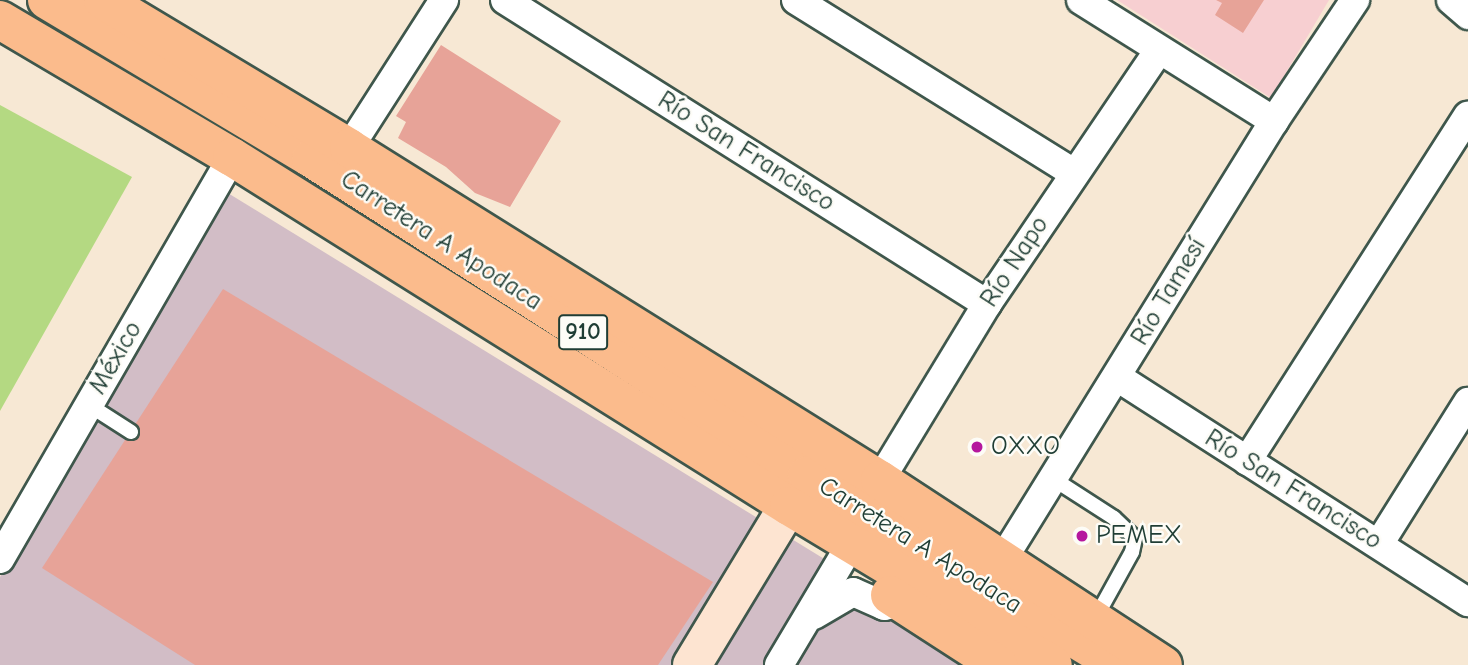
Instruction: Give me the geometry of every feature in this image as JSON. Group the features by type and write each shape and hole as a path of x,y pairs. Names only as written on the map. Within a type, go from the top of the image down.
{"main road":[{"name":"Carretera A Apodaca","path":"47,0 312,158 791,502"},
{"path":"103,0 349,148 866,536 901,602 996,665"},
{"name":"Carretera A Apodaca","path":"0,20 232,158 791,502 866,536 1118,665"},
{"path":"692,665 791,502"},
{"name":"Carretera A Apodaca","path":"866,536 994,573 1076,644"},
{"path":"1076,644 1163,665"}],"street":[{"path":"349,148 444,0"},
{"name":"Río San Francisco","path":"505,0 987,304"},
{"path":"796,0 1074,173"},
{"path":"1081,0 1274,121"},
{"name":"Río Tamesí","path":"994,573 1055,480 1274,121 1355,0"},
{"path":"1451,0 1468,15"},
{"name":"Río Napo","path":"779,665 800,630 866,536 987,304 1159,50"},
{"path":"1247,461 1468,116"},
{"name":"México","path":"0,559 232,158"},
{"name":"Río San Francisco","path":"1118,377 1468,601"},
{"path":"1379,544 1468,402"},
{"path":"800,630 819,611 853,592 884,606 901,602"}],"lane":[{"path":"89,405 131,432"},
{"path":"1055,480 1114,517 1135,538 1132,552 1076,644"}],"shaded area":[{"path":"1117,0 1329,0 1271,98"},
{"path":"218,187 997,665 0,665 0,577"}],"green space":[{"path":"0,105 132,177 0,411"}],"building":[{"path":"1216,0 1264,0 1243,33 1215,15 1222,3"},
{"path":"441,45 561,121 510,207 475,193 446,167 398,138 406,122 396,116"},
{"path":"223,289 713,582 658,665 195,665 42,568"}],"place":[{"name":"OXXO","path":"977,447"},
{"name":"PEMEX","path":"1082,536"}]}
